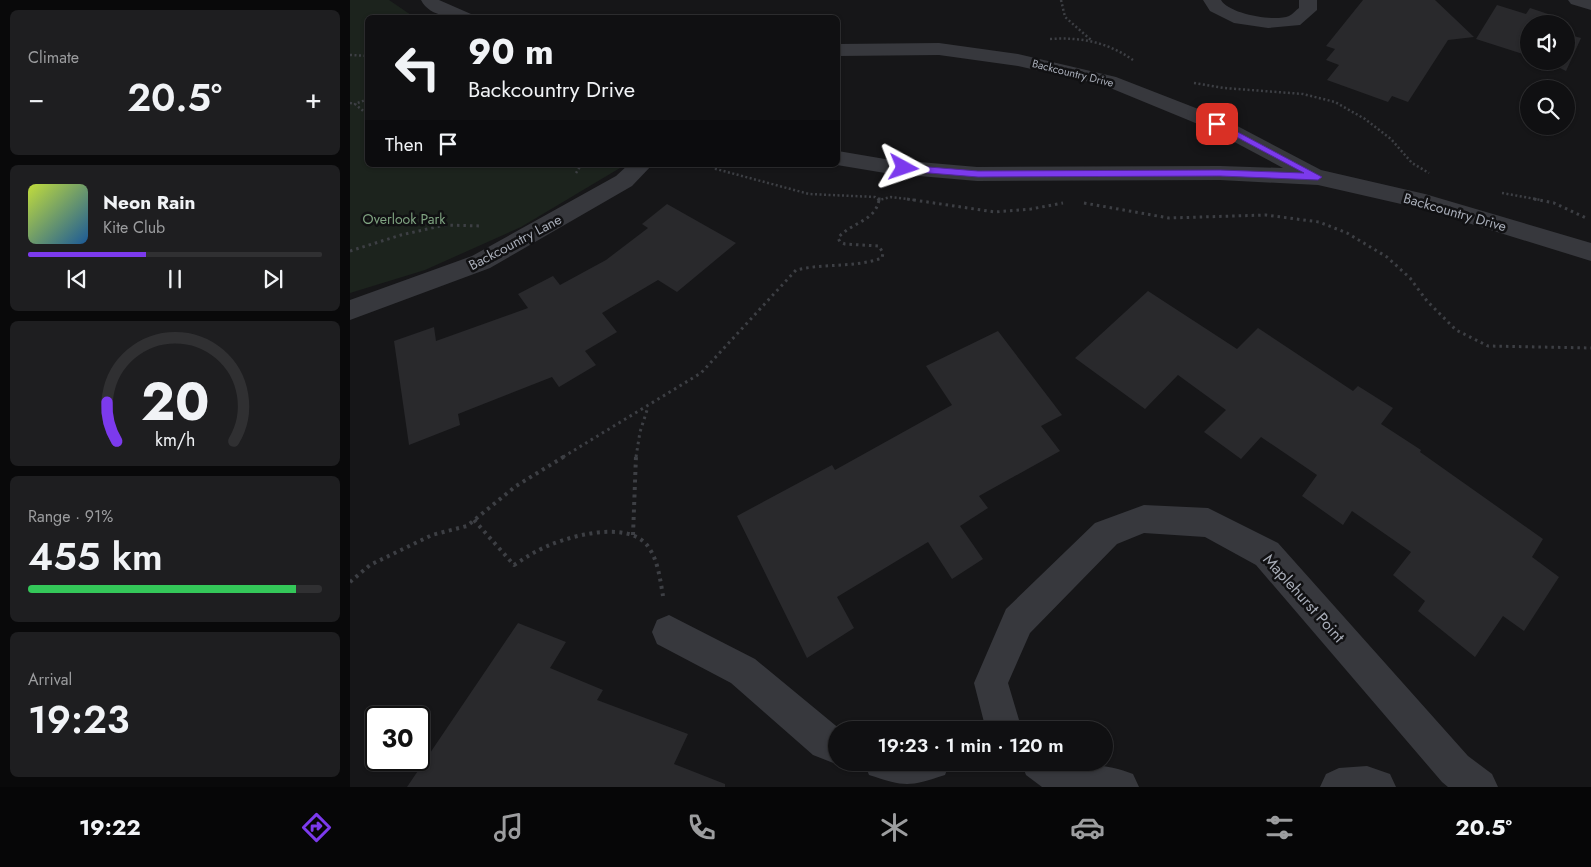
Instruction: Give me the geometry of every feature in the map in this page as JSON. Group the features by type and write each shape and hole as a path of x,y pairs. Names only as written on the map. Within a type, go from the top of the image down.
{"street":[{"path":"430,0 432,4 458,15"},
{"path":"1212,0 1216,7 1240,20 1268,23 1294,21 1308,10 1308,0"},
{"path":"1577,0 1591,5"},
{"name":"Backcountry Drive","path":"840,50 939,49 1018,60 1109,81 1217,124 1318,177"},
{"name":"Backcountry Drive","path":"840,158 885,166 978,174 1220,173 1318,177 1425,202 1591,252"},
{"name":"Backcountry Lane","path":"350,310 481,262 624,181 639,167"},
{"name":"Maplehurst Point","path":"1002,721 991,683 1018,622 1106,533 1144,519 1208,523 1267,554 1455,769 1479,787"},
{"path":"666,616 742,671 828,743"},
{"path":"1051,771 1066,782 1120,787"},
{"path":"1339,787 1367,785 1377,787"}],"path":[{"path":"1061,0 1065,17 1091,40"},
{"path":"350,55 365,56"},
{"path":"355,104 365,100"},
{"path":"350,103 355,104 365,112"},
{"path":"572,177 580,167"},
{"path":"714,167 790,190 824,195 875,196 879,200"},
{"path":"879,200 890,197 907,198 995,212 1022,210 1070,202"},
{"path":"350,582 370,565 432,535 467,526 516,486 701,373 796,270 817,265 865,264 882,258 883,252 879,246 845,244 840,242 838,238 845,229 872,218 879,200"},
{"path":"1077,202 1169,218 1266,215 1319,222 1347,233 1388,256 1410,278 1426,301 1456,330 1488,346 1591,348"},
{"path":"350,251 401,235 446,225 484,226"},
{"path":"633,535 637,516 636,457 642,425 648,407"},
{"path":"474,520 514,565 538,550 578,536 624,531 640,538 656,559 666,616"}],"green space":[{"name":"Overlook Park","path":"350,0 389,0 411,15 365,15 365,167 622,167 521,227 425,270 350,293"}],"building":[{"path":"1363,0 1435,0 1474,37 1448,40 1408,102 1392,96 1388,102 1327,80 1339,65 1326,60 1335,49 1326,46"},
{"path":"1497,5 1526,14 1530,8 1551,15 1520,15 1520,53 1476,39"},
{"path":"1575,36 1581,38 1575,51"},
{"path":"667,204 736,243 677,292 658,280 602,313 617,332 585,351 596,365 559,387 552,377 458,414 460,425 409,445 394,341 434,327 436,341 528,308 518,294 553,276 560,285 606,260 648,228 642,224"},
{"path":"1148,291 1237,349 1258,328 1353,391 1358,386 1393,408 1381,424 1421,450 1420,452 1543,539 1532,557 1559,577 1524,631 1503,616 1475,657 1418,611 1425,601 1393,575 1411,552 1352,511 1343,525 1302,496 1317,475 1261,437 1241,459 1204,432 1226,410 1178,375 1145,409 1075,358"},
{"path":"998,331 1062,415 1041,426 1060,451 979,496 988,508 960,526 983,559 952,579 928,542 837,597 854,628 807,658 737,516 832,465 835,470 952,405 926,366"},
{"path":"518,623 566,642 550,668 603,690 597,700 688,734 674,764 725,784 725,787 407,787 418,771 430,771 430,753"}],"route":[{"path":"904,168 978,174 1220,173 1318,177 1217,124"}]}
